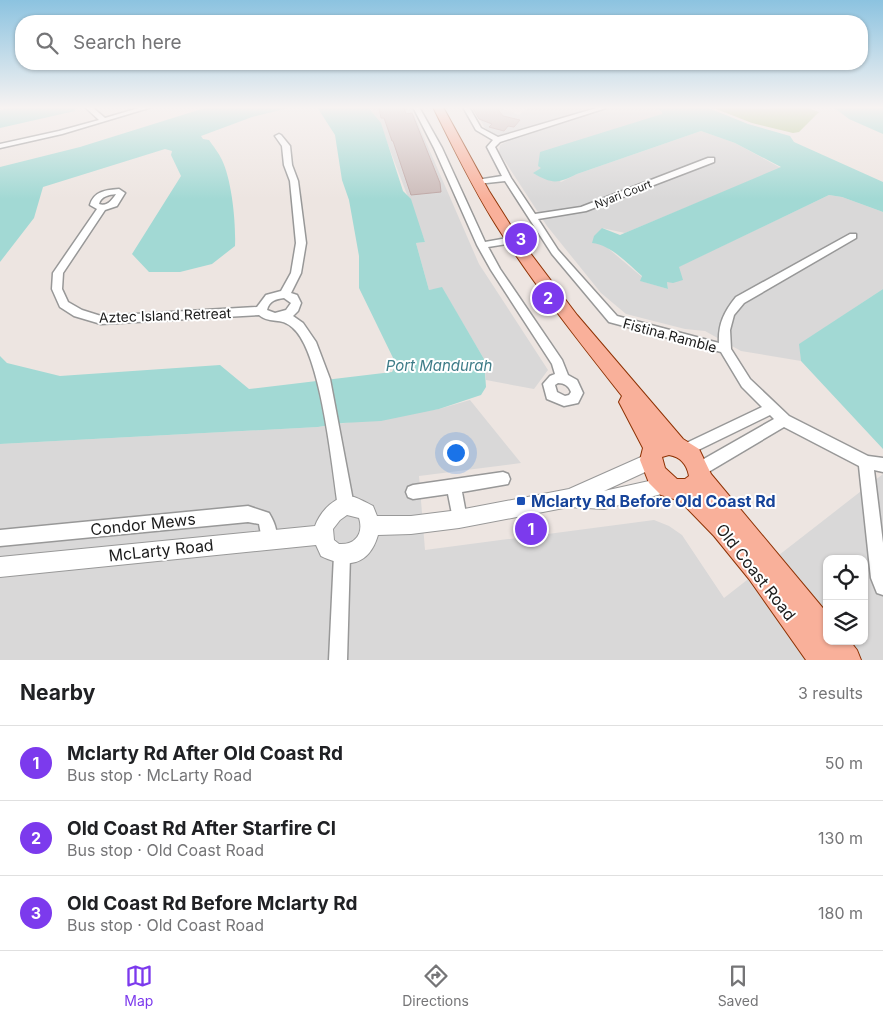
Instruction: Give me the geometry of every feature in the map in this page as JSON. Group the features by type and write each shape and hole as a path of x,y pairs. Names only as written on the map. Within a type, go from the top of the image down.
{"main road":[{"name":"Old Coast Road","path":"454,138 477,182 513,240 610,367 666,452 696,460 688,481"},
{"name":"Old Coast Road","path":"666,452 656,475 688,481 823,630"},
{"name":"Old Coast Road","path":"688,481 702,505 754,566 824,660"},
{"path":"835,645 847,660"}],"street":[{"path":"0,146 32,138"},
{"path":"280,138 286,146 288,165 294,181 301,243 296,273 284,294"},
{"path":"433,138 482,245 496,270 558,363 563,378"},
{"path":"493,138 497,140 504,138"},
{"name":"Fistina Ramble","path":"497,140 491,147 507,178 532,217 555,252 613,319 725,349"},
{"name":"Nyari Court","path":"532,217 583,209 712,160"},
{"path":"477,182 507,178"},
{"name":"Aztec Island Retreat","path":"102,208 58,273 57,289 64,304 78,314 101,320 261,310"},
{"path":"853,236 740,300 729,314 724,330 725,349 746,384 770,409 784,420 866,462 883,465"},
{"path":"482,245 513,240"},
{"path":"284,294 293,296 296,304 293,311 285,316 273,318 265,315 261,310 267,298 284,294"},
{"path":"285,316 299,326 312,345 324,379 346,506"},
{"path":"569,498 666,452 770,409"},
{"path":"371,526 411,525 569,498 604,500 688,481 784,420"},
{"path":"866,462 879,578 883,587"},
{"path":"412,492 503,479"},
{"path":"454,485 459,518"},
{"path":"346,506 353,506 366,512 371,526 370,533 363,546 357,551 342,555 328,549 323,535 327,520 332,514 346,506"},
{"name":"Condor Mews","path":"0,538 248,514 264,518 268,525 269,539"},
{"name":"McLarty Road","path":"0,567 323,535"},
{"path":"338,660 342,555"}],"shaded area":[{"path":"385,138 424,138 479,264 548,370 534,389 486,380 484,359 442,288 429,290 416,243 425,242"},
{"path":"501,138 606,138 539,166 542,166 561,182 577,174 681,138 720,138 735,143 781,168 625,233 602,228 603,244 642,277 641,281 668,289 667,282 678,267 829,195 842,197 883,212 883,289 800,344 801,361 741,351 705,331 685,329 626,314 601,293 547,226 499,152 500,145 508,141"},
{"path":"470,400 521,463 419,476 425,550 654,520 669,526 682,535 724,598 883,474 883,660 0,660 0,444 318,427 439,409"}],"water":[{"path":"109,138 202,138 209,140 222,160 231,190 235,246 212,264 180,272 149,272 132,254 181,176 171,155 172,151 165,149 43,187 34,218 0,262 0,167"},
{"name":"Port Mandurah","path":"335,138 386,138 403,191 411,199 425,242 416,243 429,290 442,287 484,359 486,387 481,395 439,409 381,421 343,423 318,427 0,444 0,356 7,363 60,376 220,365 249,389 392,372 396,364 359,288 359,256 349,200 342,180"},
{"path":"586,138 681,138 559,181 550,181 533,173 541,168 538,166 540,152"},
{"path":"720,138 791,138 794,142 883,182 883,212 842,197 829,195 679,267 683,280 673,283 667,282 668,289 640,281 642,276 618,255 606,247 592,243 594,236 602,228 620,235 781,167 735,143"},
{"path":"883,289 883,449 801,361 799,344"}],"building":[{"path":"391,138 422,138 440,183 441,192 411,195"}],"place":[{"name":"Old Coast Rd Before Mclarty Rd","path":"521,239"},
{"name":"Old Coast Rd After Starfire Cl","path":"548,298"},
{"name":"Mclarty Rd Before Old Coast Rd","path":"521,501"},
{"name":"Mclarty Rd After Old Coast Rd","path":"531,529"}]}
